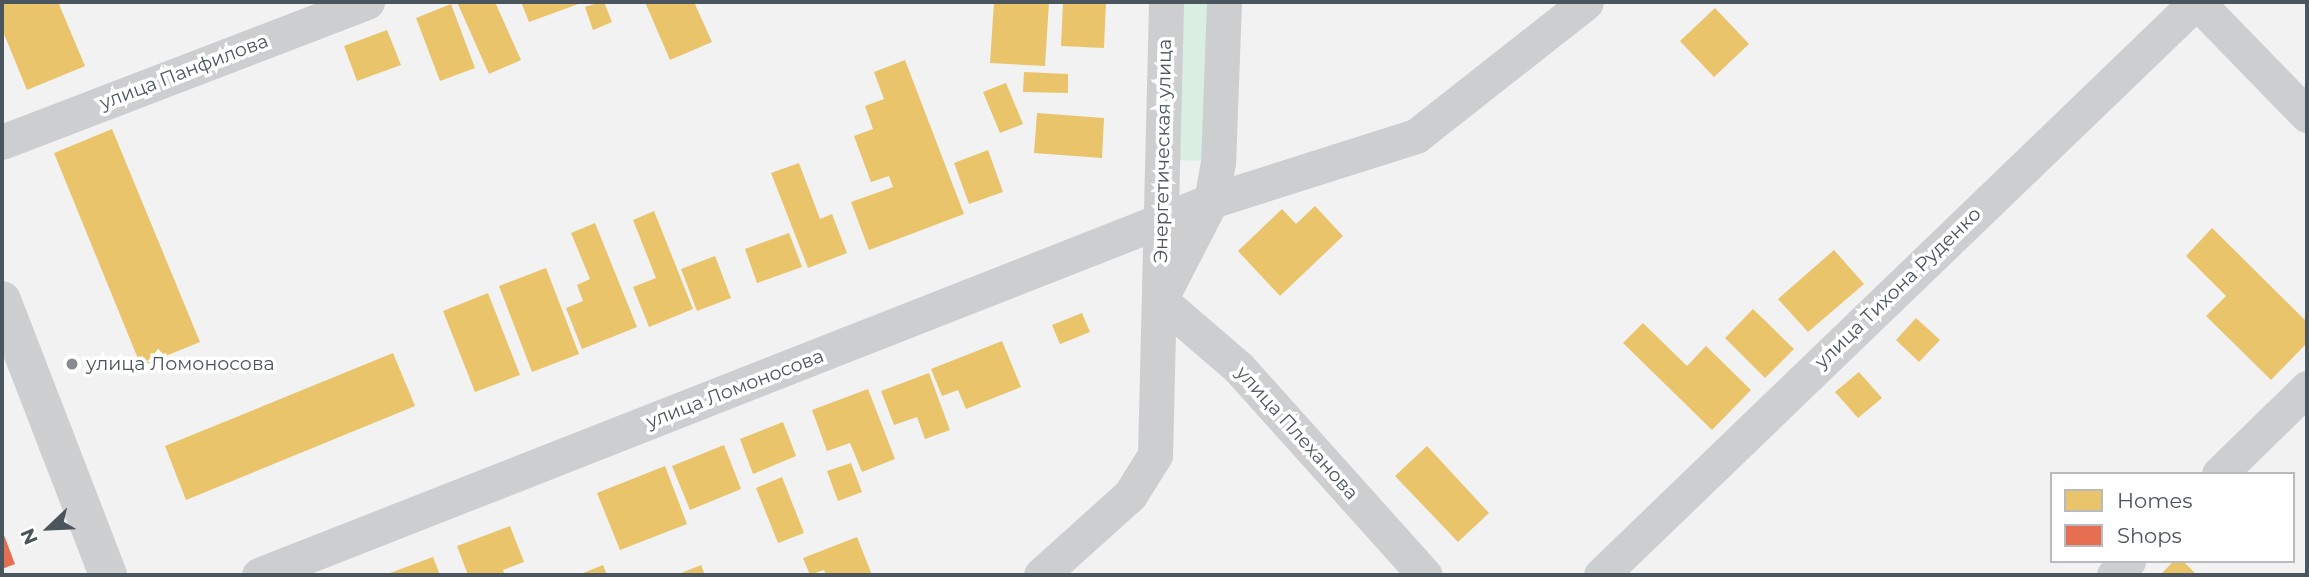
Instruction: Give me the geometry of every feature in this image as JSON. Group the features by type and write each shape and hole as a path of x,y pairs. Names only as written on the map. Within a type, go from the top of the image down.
{"main road":[{"path":"2,300 108,575"}],"street":[{"name":"улица Панфилова","path":"2,142 367,2"},
{"name":"Энергетическая улица","path":"1041,575 1130,495 1155,455 1166,2"},
{"name":"Энергетическая улица","path":"1160,300 1211,201 1218,162 1224,2"},
{"name":"улица Ломоносова","path":"259,575 1159,224 1211,201 1416,136 1586,2"},
{"path":"2197,2 2307,115"},
{"name":"улица Тихона Руденко","path":"1601,575 2197,2"},
{"name":"улица Плеханова","path":"1160,300 1239,368 1425,575"},
{"path":"2221,472 2307,388"},
{"path":"2114,575 2127,563"}],"green space":[{"path":"1181,2 1208,2 1202,161 1176,160"}],"building: Homes":[{"path":"2,2 58,2 85,66 27,90 2,29"},
{"path":"457,2 495,2 521,60 489,74"},
{"path":"521,2 584,2 529,22"},
{"path":"604,2 612,22 593,30 585,7"},
{"path":"645,2 694,2 712,42 670,60"},
{"path":"994,2 1049,2 1045,66 990,63"},
{"path":"1063,2 1106,2 1104,48 1061,46"},
{"path":"451,4 475,68 440,81 416,18"},
{"path":"1715,8 1749,44 1714,77 1680,41"},
{"path":"387,30 401,65 357,81 344,46"},
{"path":"905,60 964,214 869,250 851,202 893,187 889,176 871,182 854,136 873,129 865,106 884,99 874,72"},
{"path":"1024,72 1068,74 1068,93 1023,92"},
{"path":"1006,83 1023,124 1000,133 983,92"},
{"path":"1037,113 1104,118 1102,158 1034,153"},
{"path":"112,129 200,342 141,366 54,153"},
{"path":"988,150 1003,192 969,204 954,163"},
{"path":"799,163 820,219 832,214 847,253 808,268 771,173"},
{"path":"1315,206 1343,236 1280,296 1238,251 1282,209 1296,224"},
{"path":"654,211 693,309 649,327 633,287 656,278 633,220"},
{"path":"595,223 637,327 582,349 566,308 583,301 577,285 590,279 571,233"},
{"path":"2212,228 2307,322 2307,343 2271,380 2206,316 2226,296 2186,256"},
{"path":"789,233 802,267 757,283 745,249"},
{"path":"1834,250 1864,284 1808,332 1778,299"},
{"path":"715,256 731,298 697,311 681,269"},
{"path":"546,268 579,354 532,372 499,286"},
{"path":"488,293 520,375 475,392 443,311"},
{"path":"1753,309 1794,349 1765,378 1725,338"},
{"path":"1082,313 1090,332 1060,344 1052,325"},
{"path":"1916,318 1940,340 1919,362 1896,340"},
{"path":"1643,323 1687,366 1706,346 1751,390 1712,430 1623,343"},
{"path":"1002,341 1021,387 966,409 958,390 942,396 931,369"},
{"path":"393,353 415,406 186,500 165,446"},
{"path":"1859,372 1882,398 1858,418 1835,392"},
{"path":"929,373 950,430 925,439 917,417 894,425 881,391"},
{"path":"868,389 895,459 862,472 850,443 827,451 812,410"},
{"path":"783,422 796,456 753,474 740,439"},
{"path":"724,445 741,489 690,510 672,466"},
{"path":"1427,446 1489,513 1458,542 1395,476"},
{"path":"851,463 862,492 838,501 827,471"},
{"path":"665,466 687,524 620,550 597,493"},
{"path":"782,477 804,533 778,543 756,488"},
{"path":"510,526 524,562 503,570 505,575 468,575 457,546"},
{"path":"857,537 872,575 826,575 824,570 810,575 803,558"},
{"path":"433,557 440,575 390,573"},
{"path":"2172,563 2185,563 2197,575 2160,575"},
{"path":"603,565 607,575 578,575"},
{"path":"701,565 705,575 676,575"}],"building: Shops":[{"path":"2,530 15,564 2,569"}],"place":[{"name":"улица Ломоносова","path":"72,364"}]}
